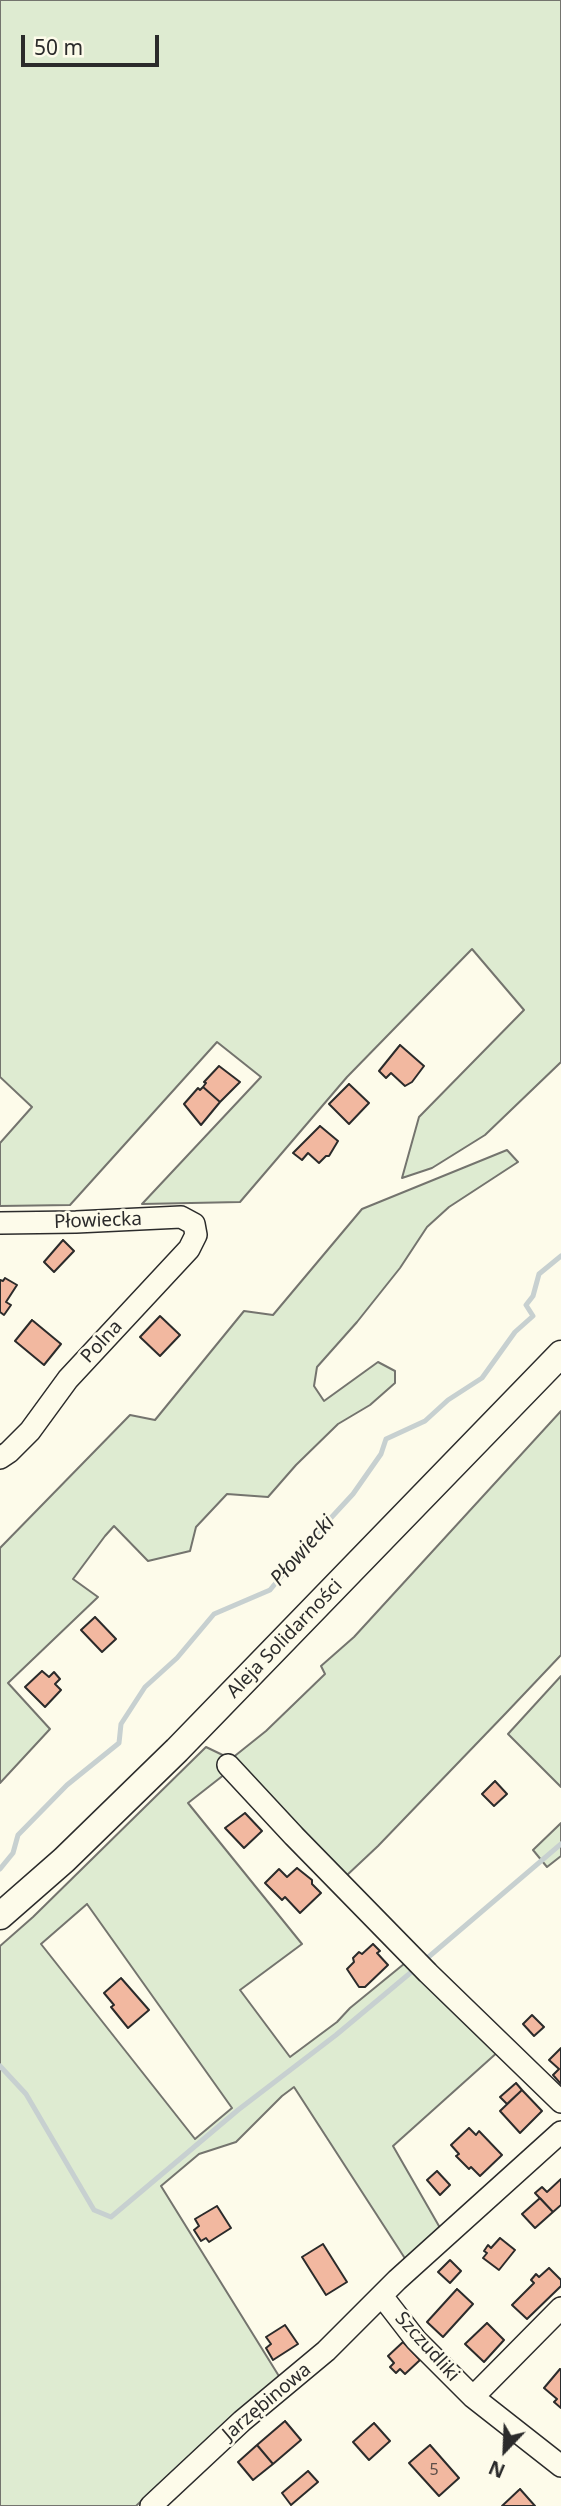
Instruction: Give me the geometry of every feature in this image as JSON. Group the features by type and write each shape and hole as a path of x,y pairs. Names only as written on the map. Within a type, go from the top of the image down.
{"main road":[{"name":"Aleja Solidarności","path":"0,1916 64,1860 177,1750 561,1354"}],"street":[{"name":"Płowiecka","path":"0,1223 181,1217 194,1224"},
{"name":"Polna","path":"0,1458 30,1431 68,1379 189,1249 196,1235 194,1224"},
{"path":"228,1765 428,1973 561,2102"},
{"name":"Jarzębinowa","path":"151,2506 242,2421 327,2351 488,2196 561,2132"},
{"name":"Szczudliki","path":"382,2296 416,2340 473,2397 561,2466"},
{"name":"Szczudliki","path":"473,2397 561,2308"}],"green space":[{"path":"0,0 561,0 561,1062 485,1135 432,1168 402,1178 419,1117 524,1010 472,949 347,1077 240,1202 142,1204 261,1077 217,1042 70,1205 0,1206 0,1143 32,1107 0,1077"},
{"path":"507,1150 518,1162 449,1207 427,1227 400,1268 317,1367 314,1386 324,1401 378,1362 395,1371 395,1383 370,1405 338,1424 268,1497 227,1494 196,1527 190,1551 148,1561 114,1526 105,1536 73,1579 98,1597 8,1683 50,1729 0,1783 0,1548 130,1415 155,1420 244,1311 273,1315 362,1209"},
{"path":"561,1411 561,1655 506,1713 345,1877 225,1774 188,1803 302,1944 240,1990 290,2057 337,2022 350,2008 410,1959 500,2050 393,2146 443,2233 406,2260 294,2087 236,2142 199,2154 161,2186 282,2381 200,2446 136,2506 0,2506 0,1946 206,1747 231,1759 266,1731 325,1674 321,1666 354,1637","holes":["87,1904 232,2108 195,2139 41,1944"]},
{"path":"561,1676 561,1787 508,1734"},
{"path":"561,1823 561,1856 547,1867 533,1850"}],"building":[{"path":"400,1045 424,1066 412,1082 405,1086 391,1073 386,1078 379,1071"},
{"path":"219,1066 240,1082 220,1102 203,1087 206,1083 204,1082"},
{"path":"349,1084 369,1103 349,1124 329,1104"},
{"path":"203,1087 220,1102 201,1125 184,1104 198,1088 200,1090"},
{"path":"320,1126 338,1141 329,1156 319,1163 308,1153 302,1160 293,1153"},
{"path":"63,1240 74,1251 54,1272 44,1262"},
{"path":"5,1278 17,1285 6,1302 11,1305 4,1315 0,1312 0,1280"},
{"path":"160,1316 180,1335 160,1356 140,1337"},
{"path":"32,1320 61,1344 44,1365 15,1341"},
{"path":"95,1617 116,1639 102,1652 81,1630"},
{"path":"42,1671 49,1677 54,1672 60,1679 55,1684 61,1690 45,1707 25,1687"},
{"path":"495,1781 507,1794 494,1806 482,1794"},
{"path":"245,1813 262,1831 244,1848 225,1828"},
{"path":"297,1868 312,1880 312,1884 321,1893 300,1913 285,1897 282,1900 265,1883 279,1869 287,1877"},
{"path":"373,1944 388,1965 365,1987 359,1987 347,1969 359,1952 362,1954"},
{"path":"121,1978 149,2010 128,2028 111,2007 114,2005 104,1993"},
{"path":"532,2015 544,2027 534,2036 523,2024"},
{"path":"561,2048 561,2084 553,2075 559,2069 549,2060"},
{"path":"516,2083 522,2090 507,2104 500,2097"},
{"path":"522,2090 542,2111 520,2133 500,2111"},
{"path":"469,2128 476,2135 479,2131 502,2155 480,2176 456,2156 459,2154 451,2145"},
{"path":"437,2171 450,2185 440,2195 427,2180"},
{"path":"561,2179 561,2205 553,2212 535,2193 542,2187 547,2192"},
{"path":"540,2198 553,2212 535,2228 522,2214"},
{"path":"217,2206 231,2228 209,2242 206,2238 201,2241 194,2230 199,2226 195,2219"},
{"path":"500,2238 515,2250 499,2270 483,2258 488,2245 491,2248"},
{"path":"323,2244 347,2282 326,2295 302,2257"},
{"path":"450,2260 461,2271 450,2283 438,2272"},
{"path":"549,2268 561,2280 561,2286 527,2319 512,2305 534,2283 531,2280 536,2274 539,2277"},
{"path":"457,2289 473,2304 443,2337 427,2322"},
{"path":"487,2323 504,2340 484,2362 465,2344"},
{"path":"285,2325 298,2344 273,2360 266,2348 271,2344 266,2337"},
{"path":"403,2342 420,2360 405,2374 400,2369 396,2373 390,2367 394,2363 388,2356"},
{"path":"560,2369 561,2408 554,2402 557,2399 544,2388"},
{"path":"285,2421 301,2440 273,2464 257,2445"},
{"path":"374,2423 390,2441 369,2460 353,2442"},
{"path":"257,2445 273,2464 253,2480 238,2462"},
{"path":"430,2445 459,2478 439,2496 409,2463"},
{"path":"308,2471 318,2482 291,2505 282,2493"},
{"path":"520,2489 535,2506 502,2506"}],"waterway":[{"name":"Płowiecki","path":"0,1869 13,1853 18,1835 67,1785 119,1743 121,1724 145,1687 177,1658 214,1614 270,1590 353,1494 381,1454 386,1439 425,1421 448,1400 482,1378 515,1332 533,1316 526,1305 533,1296 539,1274 561,1256"},
{"path":"425,1960 561,1844"},
{"path":"0,2066 26,2094 94,2210 111,2217 238,2110 336,2035 415,1969"}]}
